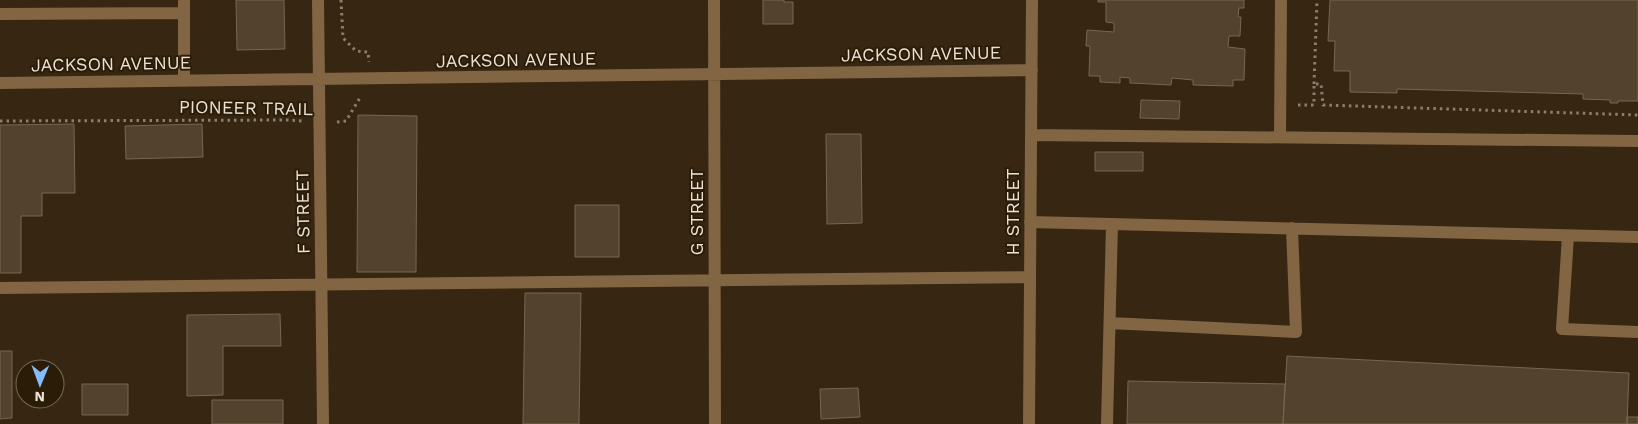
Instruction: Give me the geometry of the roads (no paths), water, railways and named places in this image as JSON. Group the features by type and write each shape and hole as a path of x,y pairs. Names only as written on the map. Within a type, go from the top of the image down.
{"street":[{"name":"F STREET","path":"318,0 323,424"},
{"name":"G STREET","path":"714,0 715,424"},
{"name":"H STREET","path":"1029,424 1032,0"},
{"path":"1280,136 1281,0"},
{"path":"0,14 184,6 184,81"},
{"name":"JACKSON AVENUE","path":"0,83 1032,70"},
{"path":"1031,134 1638,141"},
{"path":"1030,222 1638,237"},
{"path":"1107,424 1112,224"},
{"path":"1110,324 1296,332 1292,228"},
{"path":"1568,236 1562,329 1638,332"},
{"path":"0,288 1030,277"}]}
